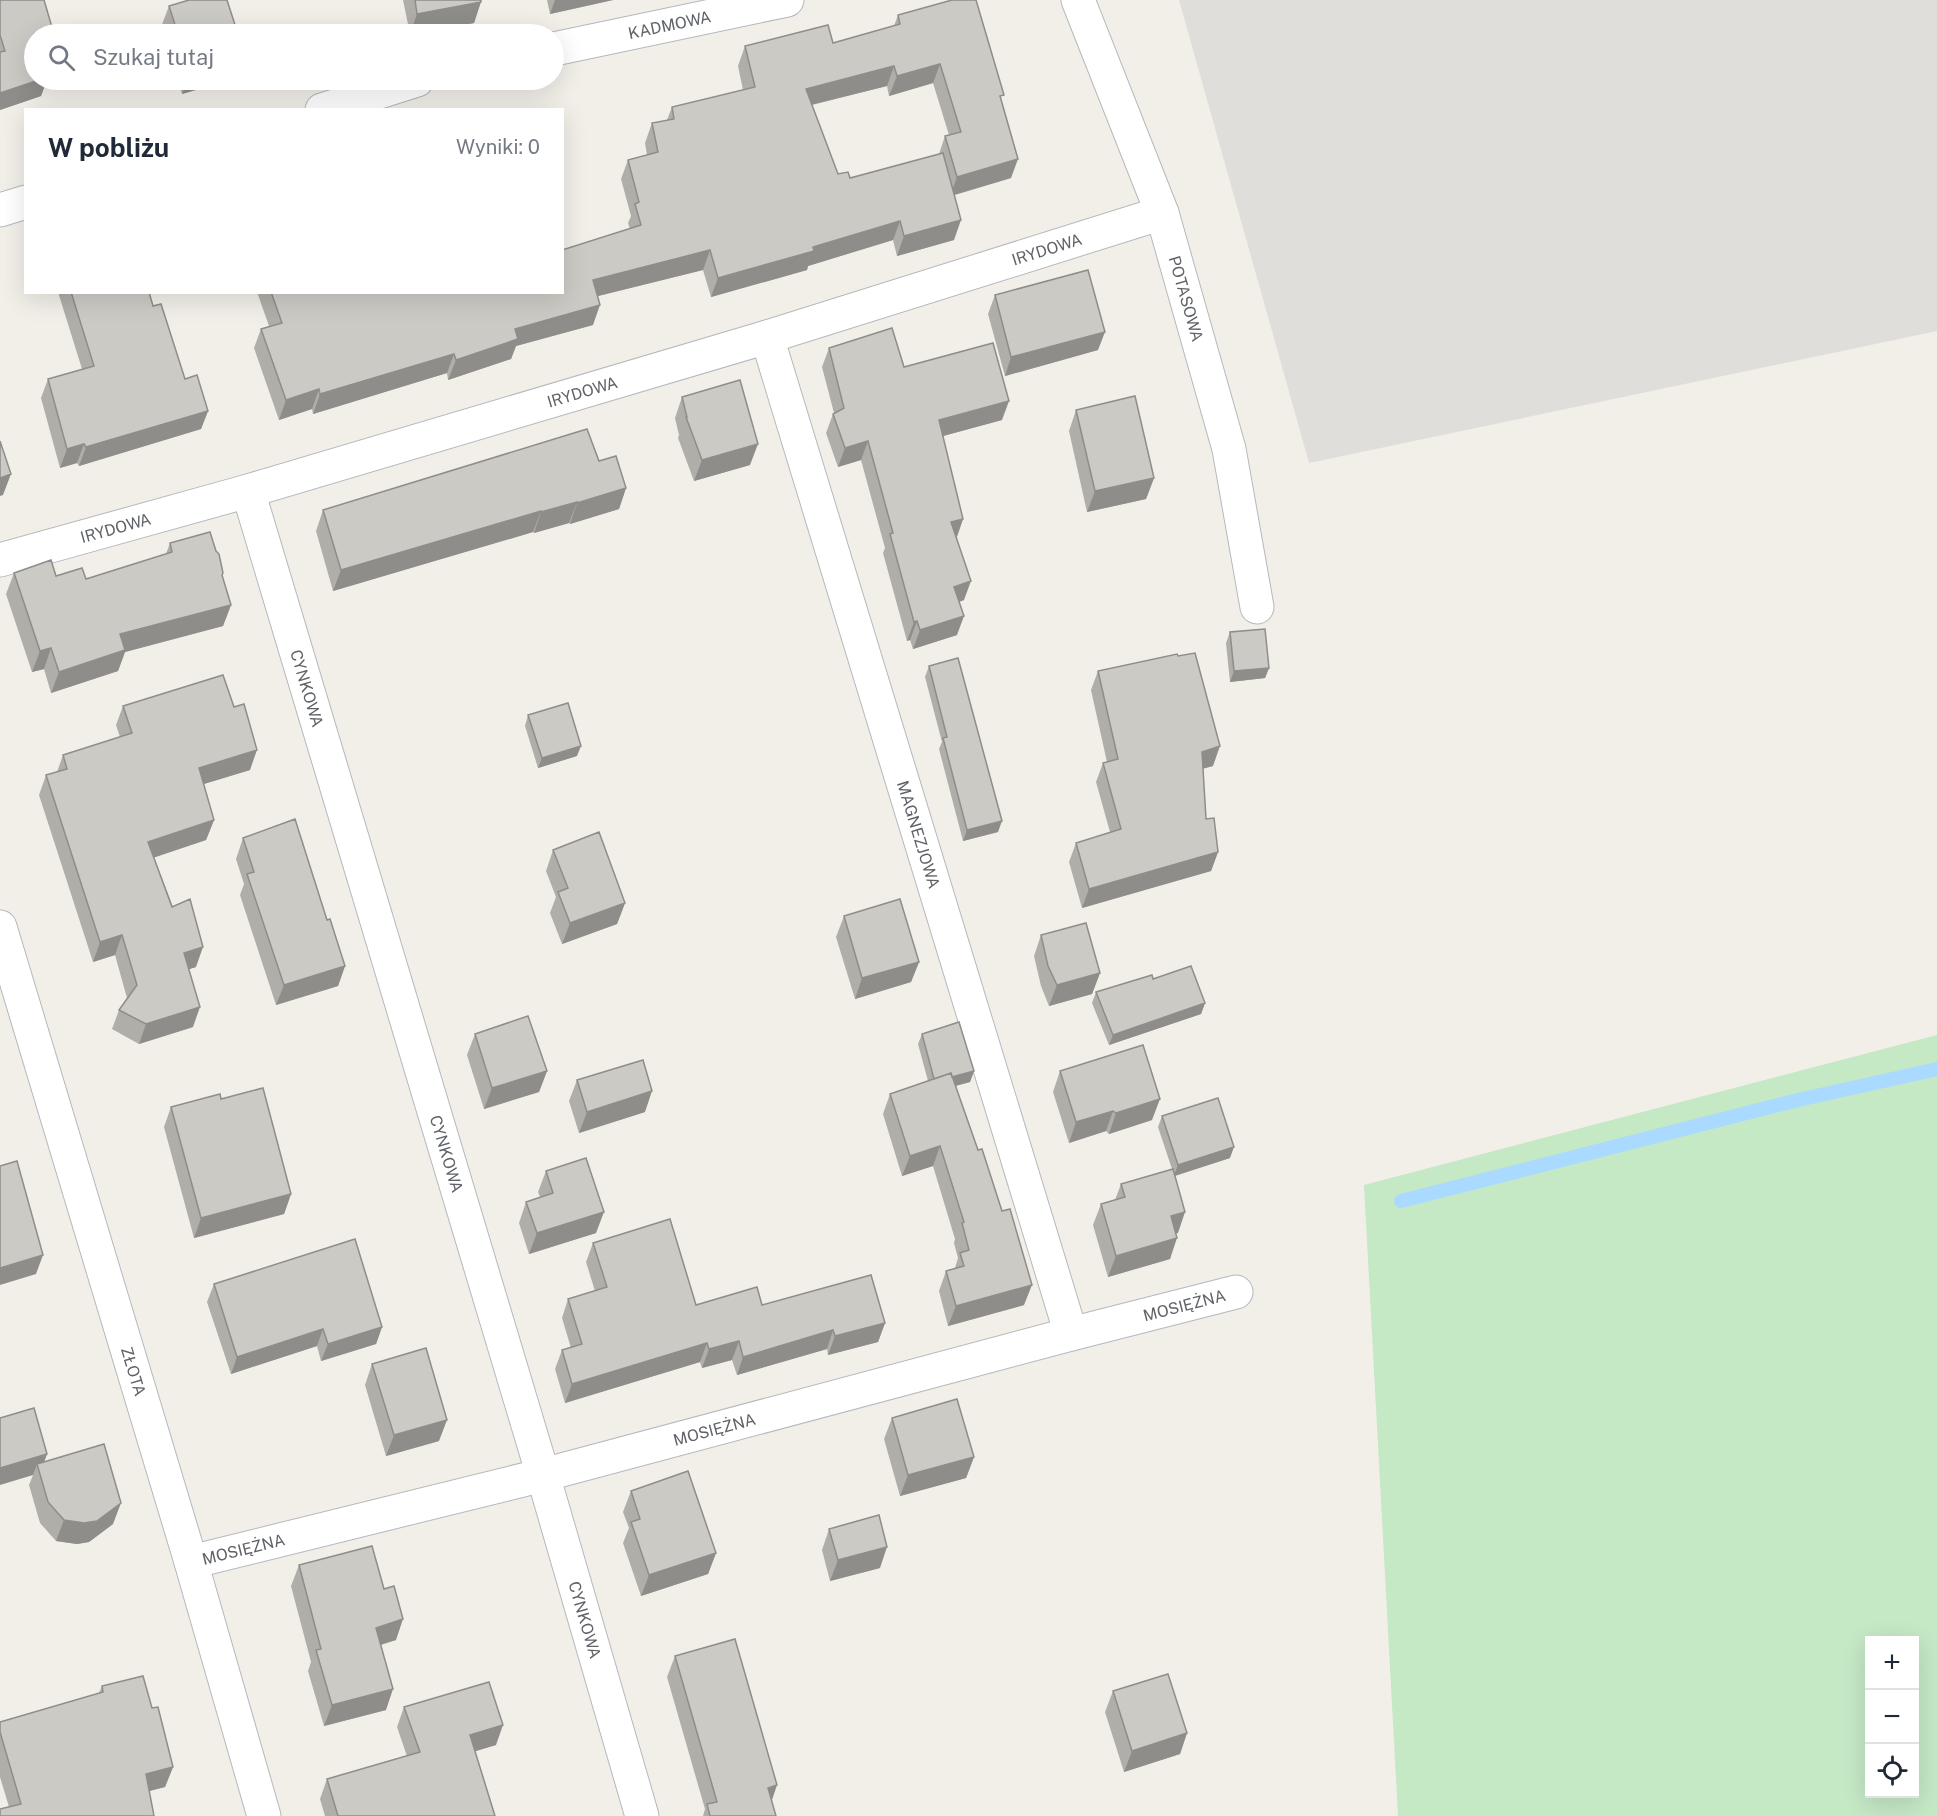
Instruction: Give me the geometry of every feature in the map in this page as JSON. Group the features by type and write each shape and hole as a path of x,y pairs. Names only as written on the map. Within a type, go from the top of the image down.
{"street":[{"name":"KADMOWA","path":"564,47 787,0"},
{"name":"POTASOWA","path":"1078,0 1162,213 1230,449 1257,608"},
{"path":"327,108 385,90"},
{"path":"0,210 24,203"},
{"name":"IRYDOWA","path":"0,560 248,490 767,337 1162,213"},
{"name":"MAGNEZJOWA","path":"767,337 1071,1334"},
{"name":"CYNKOWA","path":"248,490 543,1475 642,1816"},
{"name":"ZŁOTA","path":"0,927 191,1562 264,1816"},
{"name":"MOSIĘŻNA","path":"191,1562 543,1475 1236,1292"}],"shaded area":[{"path":"1179,0 1937,0 1937,331 1309,463"}],"green space":[{"path":"1937,1035 1937,1816 1398,1816 1364,1185"}],"building":[{"path":"0,0 44,0 51,24 24,24 24,85 0,93 0,52 5,51 0,35"},
{"path":"189,0 227,0 235,24 175,24 169,6"},
{"path":"415,0 481,0 481,2 417,14"},
{"path":"952,0 976,0 1004,95 1000,96 1018,159 957,177 945,136 961,132 940,64 897,76 894,66 806,89 838,174 848,172 850,178 943,153 961,220 904,236 900,221 813,247 814,251 718,278 710,250 593,280 600,305 515,329 518,339 456,360 454,354 320,394 319,389 286,400 261,329 282,323 272,294 564,294 564,249 641,225 635,204 639,202 628,160 658,152 652,123 674,119 672,107 755,87 745,46 828,25 833,43 900,24 898,15"},
{"path":"1088,270 1105,332 1011,357 995,295"},
{"path":"72,294 150,294 153,306 161,304 185,379 197,375 208,411 86,447 84,444 67,449 48,379 94,366"},
{"path":"892,328 904,367 993,343 1009,401 939,420 963,519 951,522 971,581 954,587 964,616 920,630 917,621 914,622 868,441 845,448 833,414 844,408 829,348"},
{"path":"740,380 758,444 702,460 686,417 682,397"},
{"path":"1135,396 1154,478 1095,491 1076,410"},
{"path":"587,429 599,461 616,456 626,488 341,570 323,510"},
{"path":"0,441 11,474 0,478"},
{"path":"210,532 219,554 222,575 231,605 120,634 125,650 59,672 51,648 40,651 14,573 51,560 56,576 82,568 86,579 172,552 170,543"},
{"path":"1265,629 1269,668 1234,671 1230,632"},
{"path":"1195,653 1220,746 1202,752 1206,819 1214,818 1218,852 1089,889 1076,843 1121,829 1103,763 1118,759 1098,671 1177,654 1178,656"},
{"path":"958,658 1002,821 967,830 943,738 947,737 929,666"},
{"path":"223,675 234,707 244,704 257,750 199,768 214,820 148,842 172,907 190,899 203,947 184,953 200,1007 146,1024 119,1010 137,985 122,935 100,942 46,775 67,769 63,755 132,733 123,706"},
{"path":"568,703 581,746 542,758 528,715"},
{"path":"295,819 327,920 330,919 345,966 284,985 247,874 254,872 243,838"},
{"path":"599,832 625,903 570,923 558,892 568,888 553,850"},
{"path":"900,899 919,962 862,978 844,916"},
{"path":"1086,923 1100,973 1057,985 1048,966 1041,935"},
{"path":"1191,966 1205,1003 1113,1035 1096,992 1152,975 1153,979"},
{"path":"528,1016 547,1071 492,1088 475,1034"},
{"path":"959,1022 974,1071 952,1077 951,1073 934,1079 922,1034"},
{"path":"1143,1045 1160,1099 1116,1113 1113,1111 1076,1122 1060,1071"},
{"path":"643,1060 652,1091 587,1112 577,1080"},
{"path":"951,1073 978,1150 982,1149 1002,1211 1010,1209 1032,1285 956,1306 946,1271 964,1266 960,1253 969,1250 962,1223 964,1222 940,1146 910,1156 890,1094"},
{"path":"263,1088 291,1194 201,1218 171,1107 220,1094 221,1099"},
{"path":"1218,1098 1234,1147 1178,1165 1162,1116"},
{"path":"586,1158 604,1212 537,1233 526,1202 553,1193 546,1171"},
{"path":"17,1161 43,1255 0,1268 0,1166"},
{"path":"1173,1169 1185,1212 1171,1216 1177,1238 1116,1256 1101,1204 1125,1197 1121,1184"},
{"path":"670,1219 696,1305 757,1287 762,1305 871,1275 885,1323 835,1336 833,1330 743,1357 739,1341 709,1349 707,1343 572,1384 562,1350 582,1344 568,1299 607,1287 593,1243"},
{"path":"355,1239 382,1327 328,1344 323,1329 237,1357 214,1284"},
{"path":"426,1348 447,1420 394,1435 372,1364"},
{"path":"957,1399 974,1457 908,1475 892,1418"},
{"path":"34,1408 47,1454 0,1468 0,1418"},
{"path":"104,1444 121,1503 97,1521 84,1523 64,1520 48,1502 37,1464"},
{"path":"688,1471 716,1553 649,1575 631,1522 640,1519 631,1491"},
{"path":"879,1515 887,1547 838,1560 829,1529"},
{"path":"372,1546 384,1589 394,1586 403,1619 376,1628 393,1689 332,1705 316,1650 321,1649 299,1565"},
{"path":"735,1639 777,1785 768,1788 776,1816 710,1816 707,1804 717,1802 675,1656"},
{"path":"1168,1674 1187,1733 1132,1751 1113,1691"},
{"path":"143,1676 152,1708 158,1707 173,1767 146,1774 154,1816 0,1816 0,1809 21,1804 0,1732 0,1722 103,1692 102,1686"},
{"path":"489,1682 503,1725 470,1735 495,1816 338,1816 327,1779 420,1752 404,1707"}],"waterway":[{"path":"1401,1201 1798,1100 1937,1069"}]}
